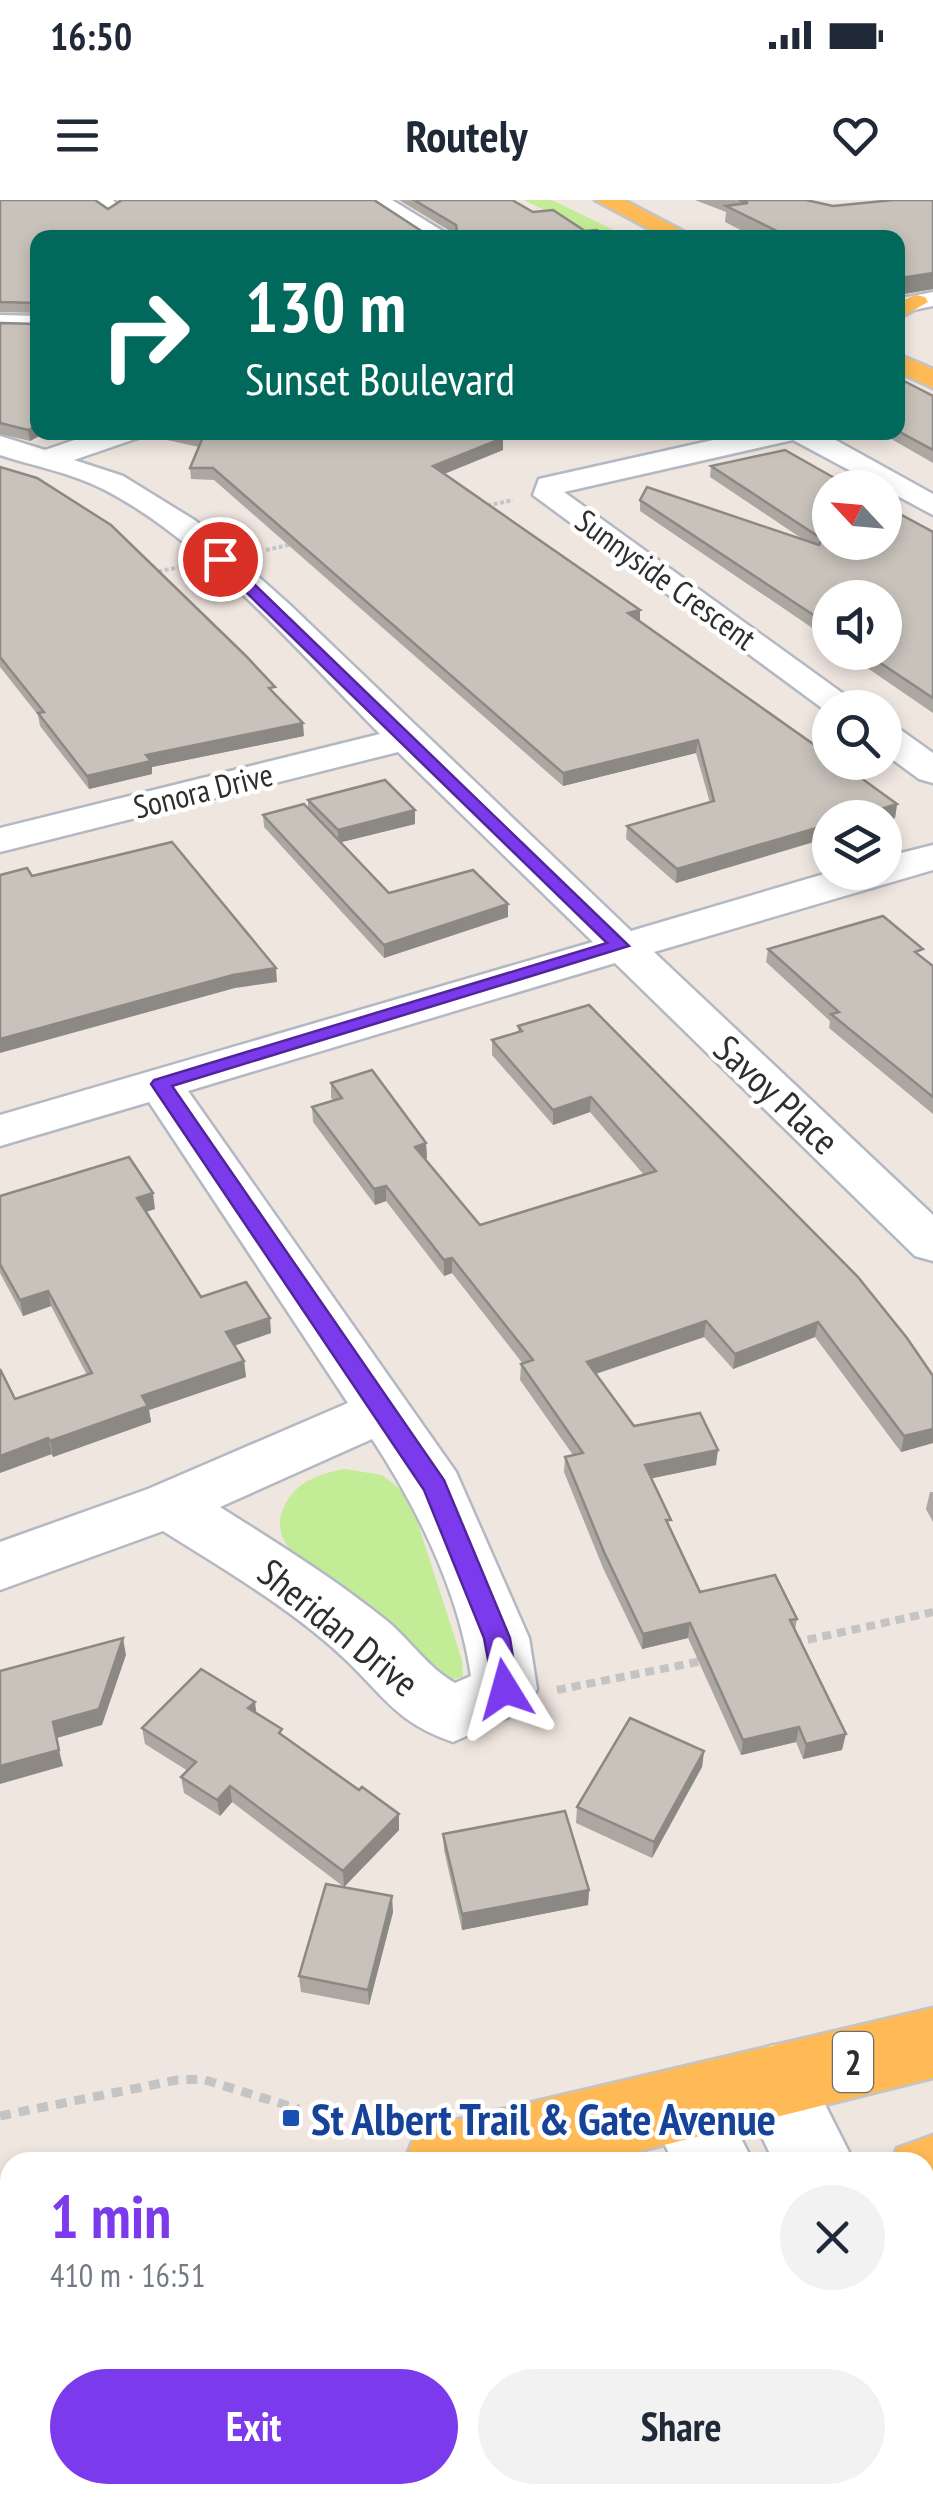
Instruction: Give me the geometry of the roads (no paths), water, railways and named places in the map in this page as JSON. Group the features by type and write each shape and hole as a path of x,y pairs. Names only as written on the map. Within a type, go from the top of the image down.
{"main road":[{"path":"606,200 668,230"},
{"path":"581,208 626,230"},
{"path":"908,347 933,380"},
{"name":"2","path":"534,2152 699,2134 773,2081 933,2043"}],"street":[{"path":"376,200 423,230"},
{"path":"0,323 30,324"},
{"path":"50,458 104,440"},
{"name":"Sunnyside Crescent","path":"755,440 550,485 548,495 820,690"},
{"path":"813,440 933,506"},
{"name":"Savoy Place","path":"0,444 50,458 139,496 185,528 278,610 406,740 933,1244"},
{"name":"Sonora Drive","path":"5,832 406,740"},
{"path":"902,748 933,771"},
{"path":"902,865 933,857"},
{"path":"0,1130 814,890"},
{"name":"Sheridan Drive","path":"160,1084 435,1487 497,1638 505,1689 453,1715 412,1690 367,1641 268,1566 169,1506"},
{"path":"0,1566 169,1506 386,1410"},
{"path":"773,2081 810,2152"}],"place":[{"name":"St Albert Trail & Gate Avenue","path":"291,2118"}]}
